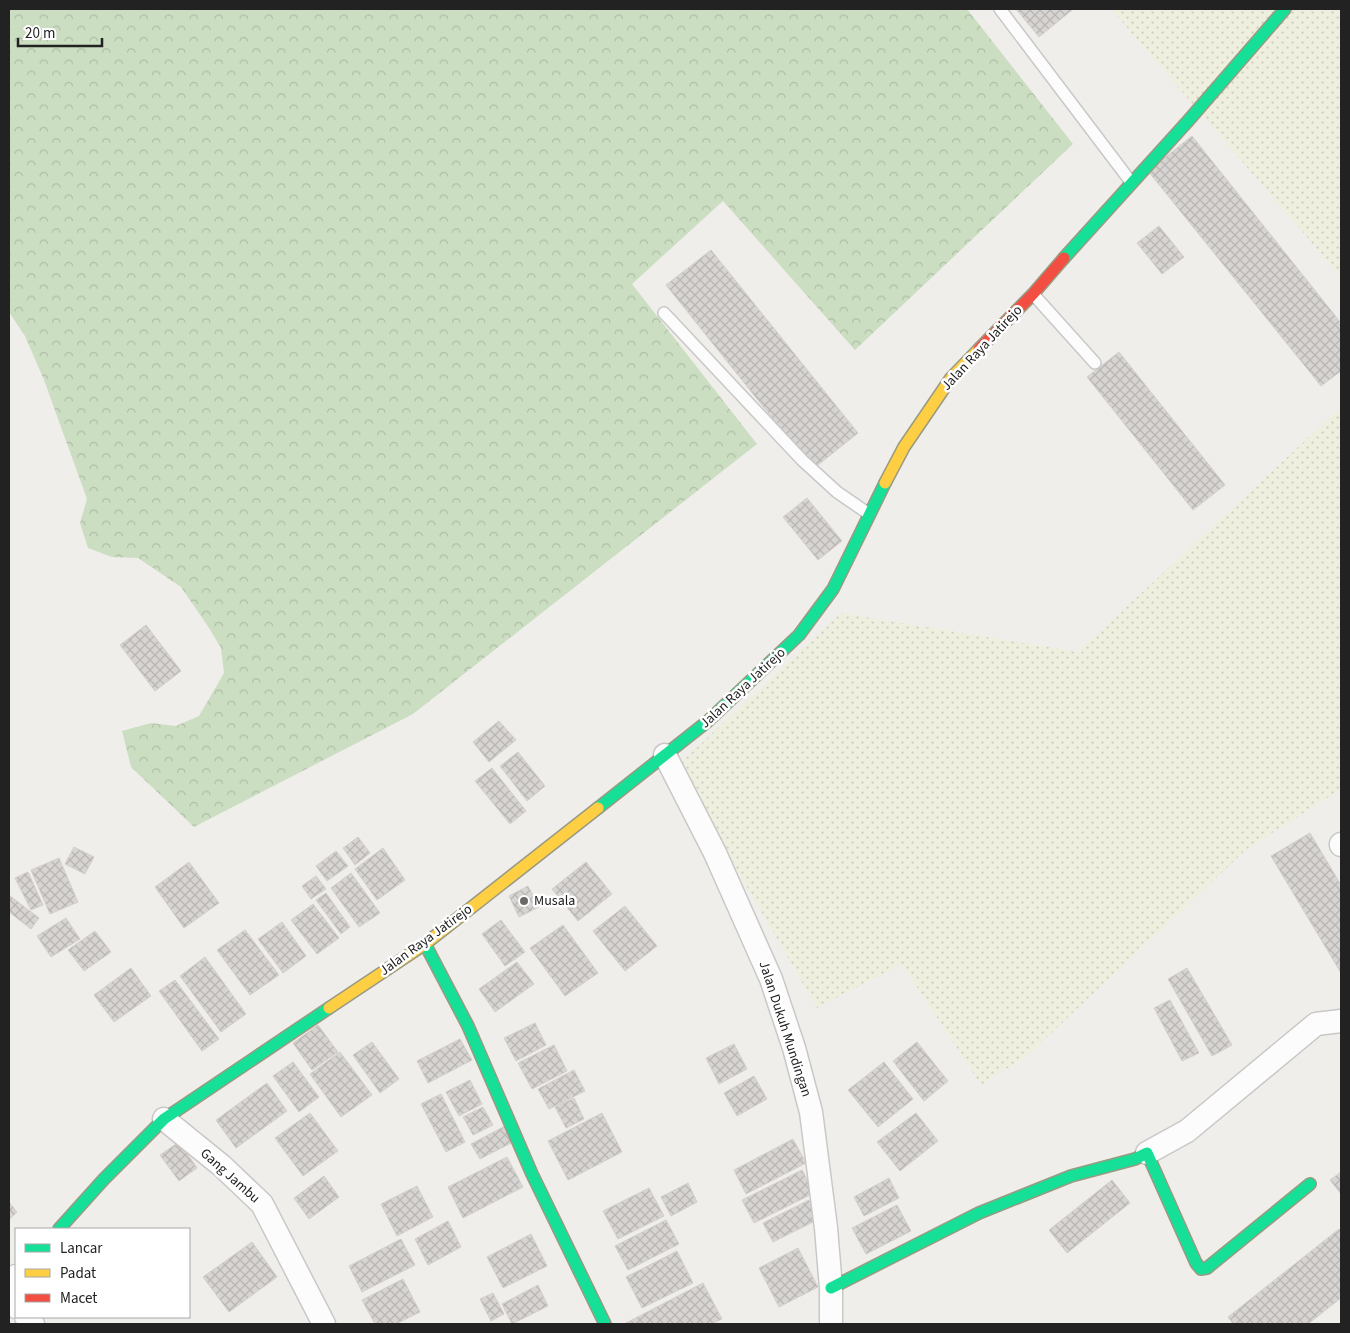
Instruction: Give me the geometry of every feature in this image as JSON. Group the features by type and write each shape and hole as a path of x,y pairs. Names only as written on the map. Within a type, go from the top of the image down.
{"street":[{"name":"Jalan Raya Jatirejo","path":"60,1228 164,1119 425,944 708,721 799,635 833,589 904,447 951,378 1033,294 1131,182 1188,121 1285,9"},
{"name":"Jalan Dukuh Mundingan","path":"665,755 715,853 772,979 794,1048 811,1112 832,1288 832,1324"},
{"path":"425,944 468,1026 532,1174 605,1324"},
{"path":"832,1288 979,1213 1071,1176 1135,1159 1147,1153 1187,1131 1316,1024 1341,1021"},
{"name":"Gang Jambu","path":"164,1119 222,1166 262,1204 324,1324"},
{"path":"1147,1153 1182,1234 1196,1263 1201,1269 1207,1268 1310,1184"}],"lane":[{"path":"1000,9 1131,182"},
{"path":"1033,294 1095,363"},
{"path":"664,313 802,460 838,492 869,514"}],"green space":[{"path":"9,9 967,9 1073,144 855,350 723,201 632,284 757,444 413,714 194,827 131,767 122,731 151,723 176,726 199,716 224,673 221,648 181,587 138,558 112,557 88,548 80,523 87,499 44,380 25,336 9,312"},
{"path":"1111,9 1341,9 1341,277"},
{"path":"1341,407 1341,789 1247,849 1028,1055 981,1085 902,964 817,1008 677,766 841,613 1078,652"}],"building":[{"path":"1016,9 1071,9 1072,10 1039,37"},
{"path":"1192,136 1341,323 1341,371 1321,386 1148,171"},
{"path":"1159,226 1184,257 1162,274 1137,243"},
{"path":"711,250 858,433 813,469 666,285"},
{"path":"1119,352 1225,485 1193,510 1087,377"},
{"path":"807,498 842,541 818,560 783,517"},
{"path":"146,625 181,671 155,691 120,645"},
{"path":"499,721 516,740 489,762 473,742"},
{"path":"518,752 545,786 527,801 500,766"},
{"path":"492,768 526,811 510,824 475,781"},
{"path":"1310,833 1341,885 1341,973 1271,856"},
{"path":"358,837 370,853 355,865 343,848"},
{"path":"74,847 94,857 85,874 65,864"},
{"path":"383,848 405,880 377,900 355,869"},
{"path":"336,851 348,866 327,881 316,866"},
{"path":"59,858 78,902 50,914 31,870"},
{"path":"189,862 219,903 184,928 155,887"},
{"path":"586,862 612,894 578,921 552,889"},
{"path":"28,872 43,905 31,910 15,878"},
{"path":"351,873 380,913 359,927 331,888"},
{"path":"316,876 326,889 311,899 302,886"},
{"name":"Musala","path":"528,886 539,907 519,917 509,896"},
{"path":"326,893 350,927 341,934 316,900"},
{"path":"9,895 39,918 31,929 9,912"},
{"path":"313,904 339,938 317,954 291,920"},
{"path":"625,906 657,946 625,971 593,931"},
{"path":"66,918 80,939 51,957 37,936"},
{"path":"501,920 525,952 505,966 482,934"},
{"path":"282,922 306,956 283,973 258,939"},
{"path":"563,925 598,973 565,996 530,948"},
{"path":"245,930 279,975 250,995 217,950"},
{"path":"95,931 111,952 84,971 68,950"},
{"path":"205,957 246,1014 221,1032 180,976"},
{"path":"517,962 534,984 495,1012 479,989"},
{"path":"131,968 151,996 114,1022 94,995"},
{"path":"1187,968 1232,1045 1212,1056 1168,979"},
{"path":"175,980 219,1039 202,1051 159,991"},
{"path":"1170,1000 1199,1053 1182,1061 1154,1008"},
{"path":"535,1023 546,1045 516,1061 504,1038"},
{"path":"318,1025 338,1052 312,1070 293,1043"},
{"path":"460,1039 472,1060 428,1083 417,1061"},
{"path":"372,1042 399,1079 380,1093 353,1055"},
{"path":"917,1042 948,1081 924,1101 893,1061"},
{"path":"734,1044 747,1069 719,1084 706,1058"},
{"path":"554,1045 567,1071 532,1089 518,1063"},
{"path":"340,1052 372,1095 341,1117 310,1074"},
{"path":"293,1062 319,1097 299,1112 273,1076"},
{"path":"884,1062 913,1099 878,1127 848,1090"},
{"path":"574,1070 585,1091 549,1109 538,1089"},
{"path":"754,1076 767,1099 737,1116 724,1093"},
{"path":"470,1080 482,1104 459,1116 446,1092"},
{"path":"267,1083 287,1111 236,1148 216,1120"},
{"path":"441,1094 465,1142 446,1152 421,1104"},
{"path":"574,1098 584,1119 566,1128 555,1107"},
{"path":"483,1107 493,1125 473,1135 463,1117"},
{"path":"310,1113 338,1151 303,1176 275,1138"},
{"path":"602,1113 622,1152 568,1180 548,1141"},
{"path":"916,1113 938,1141 900,1171 877,1142"},
{"path":"507,1125 515,1141 480,1159 471,1144"},
{"path":"793,1139 806,1163 746,1194 734,1170"},
{"path":"179,1142 197,1168 179,1181 160,1155"},
{"path":"507,1157 523,1187 463,1218 448,1187"},
{"path":"802,1170 814,1193 754,1223 742,1200"},
{"path":"1341,1172 1341,1194 1330,1180"},
{"path":"324,1176 339,1197 309,1219 294,1198"},
{"path":"889,1178 899,1198 864,1216 854,1197"},
{"path":"1112,1180 1130,1203 1067,1253 1049,1230"},
{"path":"688,1183 697,1202 671,1216 661,1197"},
{"path":"417,1186 433,1217 397,1236 381,1204"},
{"path":"649,1188 664,1216 618,1239 603,1211"},
{"path":"809,1200 819,1219 773,1242 763,1223"},
{"path":"9,1202 17,1212 9,1220"},
{"path":"897,1205 911,1231 866,1254 852,1228"},
{"path":"666,1220 679,1244 628,1270 615,1246"},
{"path":"448,1221 461,1247 428,1265 415,1239"},
{"path":"1339,1229 1341,1231 1341,1298 1308,1324 1233,1324 1228,1317"},
{"path":"531,1234 547,1266 503,1288 487,1257"},
{"path":"401,1239 415,1265 362,1292 349,1266"},
{"path":"252,1242 277,1277 229,1312 203,1277"},
{"path":"798,1248 818,1287 779,1307 759,1268"},
{"path":"677,1251 693,1283 642,1308 626,1277"},
{"path":"403,1279 420,1312 396,1324 375,1324 362,1300"},
{"path":"703,1283 722,1319 711,1324 624,1324"},
{"path":"538,1285 548,1306 512,1324 502,1304"},
{"path":"493,1293 504,1314 491,1321 480,1299"}],"traffic: fast":[{"path":"1064,258 1188,121 1285,9"},
{"path":"598,808 708,721 799,635 833,589 885,483"},
{"path":"425,944 468,1026 532,1174 605,1324"},
{"path":"60,1228 104,1179 164,1119 329,1008"},
{"path":"831,1288 979,1213 1071,1176 1135,1159 1147,1153 1196,1263 1201,1269 1207,1268 1310,1184"}],"traffic: slow":[{"path":"885,483 904,447 951,378 979,349"},
{"path":"329,1008 425,944 598,808"}],"traffic: jam":[{"path":"979,349 1033,294 1064,258"}],"place":[{"name":"Musala","path":"524,901"}]}
